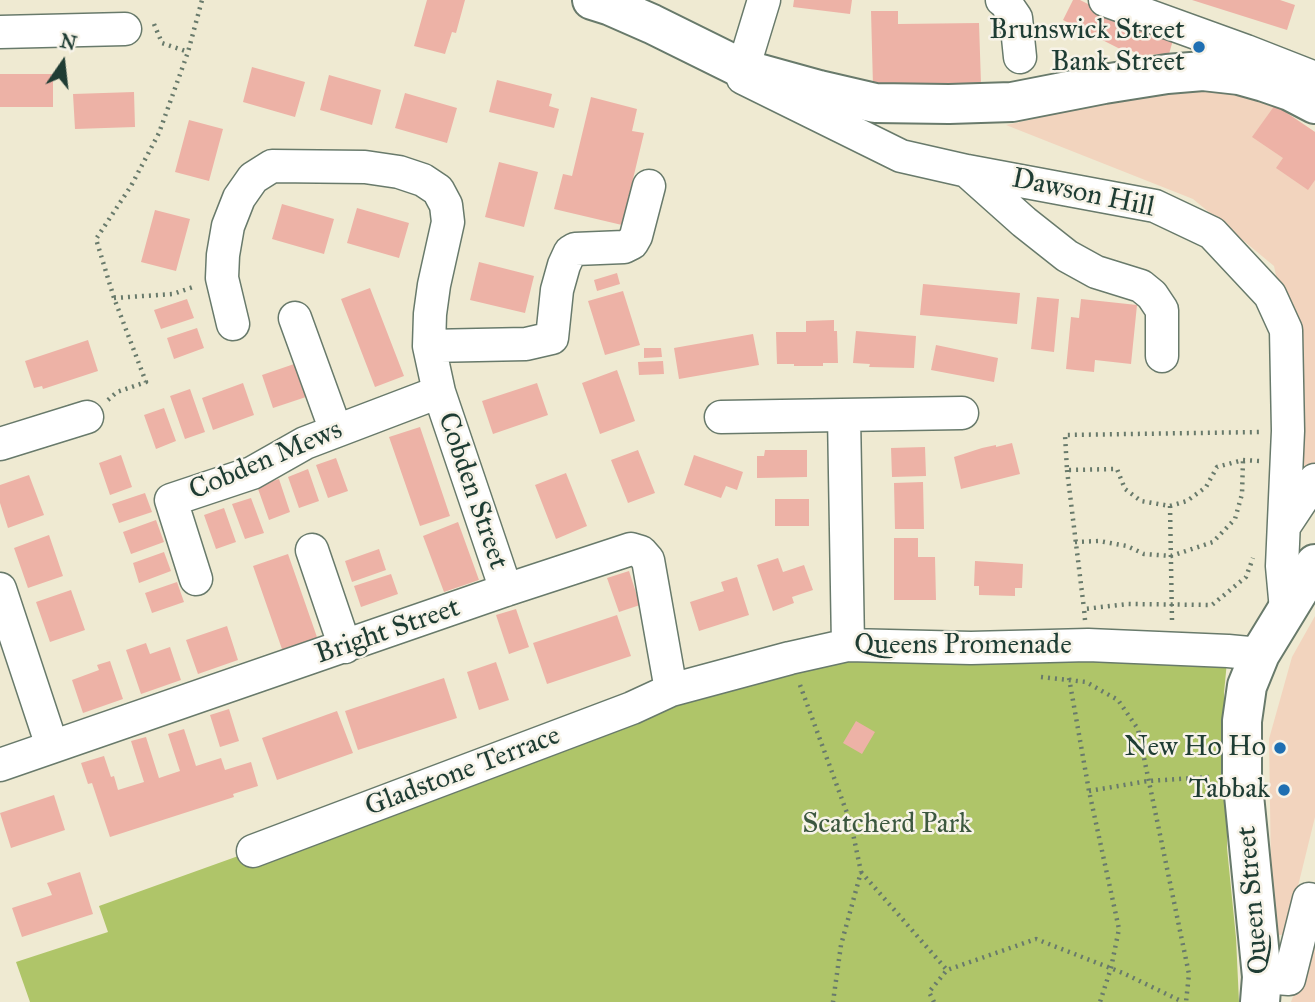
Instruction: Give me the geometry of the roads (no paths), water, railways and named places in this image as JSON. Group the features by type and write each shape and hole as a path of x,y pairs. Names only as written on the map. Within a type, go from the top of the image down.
{"main road":[{"path":"592,0 652,24 743,69 875,103 1012,102 1104,84 1242,63 1315,104"},
{"name":"Queen Street","path":"1261,990 1242,775 1242,721 1247,685 1260,654 1315,564"}],"street":[{"path":"743,69 764,0"},
{"path":"1002,0 1016,18 1020,57"},
{"path":"1105,0 1242,63 1315,78"},
{"path":"0,32 125,29"},
{"name":"Dawson Hill","path":"743,69 743,78 901,156 1155,206 1212,233 1270,295 1286,330 1288,431 1282,566 1286,610"},
{"name":"Cobden Street","path":"233,324 222,278 223,255 228,226 239,198 253,178 272,166 365,167 399,172 423,180 438,190 446,205 448,222 434,285 429,346 439,392 506,590"},
{"path":"967,171 1067,256 1096,272 1140,286 1152,295 1162,310 1162,356"},
{"path":"429,346 526,344 551,338 557,290 570,252 575,249 624,247 632,243 649,186"},
{"path":"295,318 336,431"},
{"name":"Cobden Mews","path":"196,579 171,500 251,473 305,443 439,392"},
{"path":"721,417 962,413"},
{"path":"844,415 848,645"},
{"path":"0,444 87,417"},
{"path":"1284,527 1315,480"},
{"name":"Bright Street","path":"0,765 631,549 641,552 648,560 671,690"},
{"path":"312,550 345,647"},
{"path":"0,589 52,746"},
{"name":"Queens Promenade","path":"671,690 790,657 848,645 971,648 1076,646 1260,654"},
{"name":"Gladstone Terrace","path":"253,851 632,708 671,690"},
{"path":"1261,990 1289,979 1313,892"}],"place":[{"name":"Brunswick Street Bank Street","path":"1199,47"},
{"name":"New Ho Ho","path":"1280,748"},
{"name":"Tabbak","path":"1284,790"}],"park label":[{"name":"Scatcherd Park","path":"887,825"}]}
